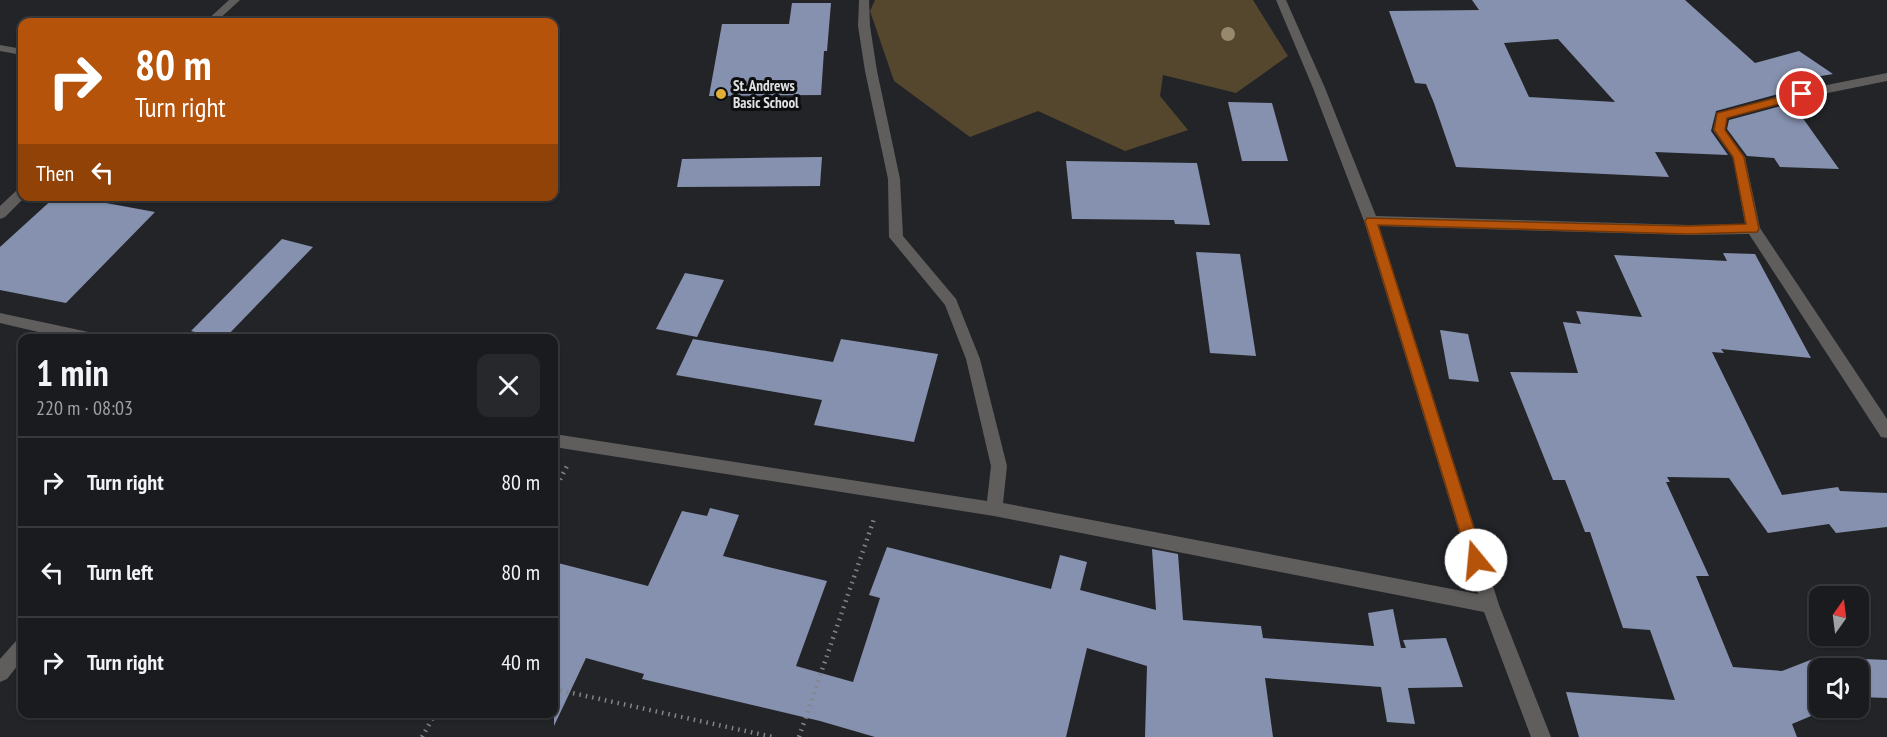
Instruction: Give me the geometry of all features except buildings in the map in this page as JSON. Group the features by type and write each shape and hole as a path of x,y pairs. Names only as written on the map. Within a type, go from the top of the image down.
{"street":[{"path":"215,18 235,0"},
{"path":"864,0 864,26 870,71 894,179 896,237 951,303 973,359 999,466 994,509"},
{"path":"1281,0 1319,88 1371,221 1490,605 1541,737"},
{"path":"0,48 18,51"},
{"path":"1887,77 1802,94 1721,116 1719,130 1739,157 1753,229 1887,432"},
{"path":"0,214 18,197"},
{"path":"1371,221 1688,230 1753,229"},
{"path":"0,318 71,334"},
{"path":"558,442 994,509 1490,605"},
{"path":"0,673 18,652"}],"path":[{"path":"799,737 883,492"},
{"path":"558,691 773,737"},
{"path":"422,737 433,718"}],"shaded area":[{"path":"875,0 1253,0 1288,56 1236,93 1163,75 1160,96 1188,130 1125,151 1038,111 970,137 894,81 870,11"}],"place":[{"name":"St. Andrews Basic School","path":"721,94"}],"route":[{"path":"1476,560 1371,221 1688,230 1753,229 1739,157 1719,130 1721,116 1802,94"}]}
